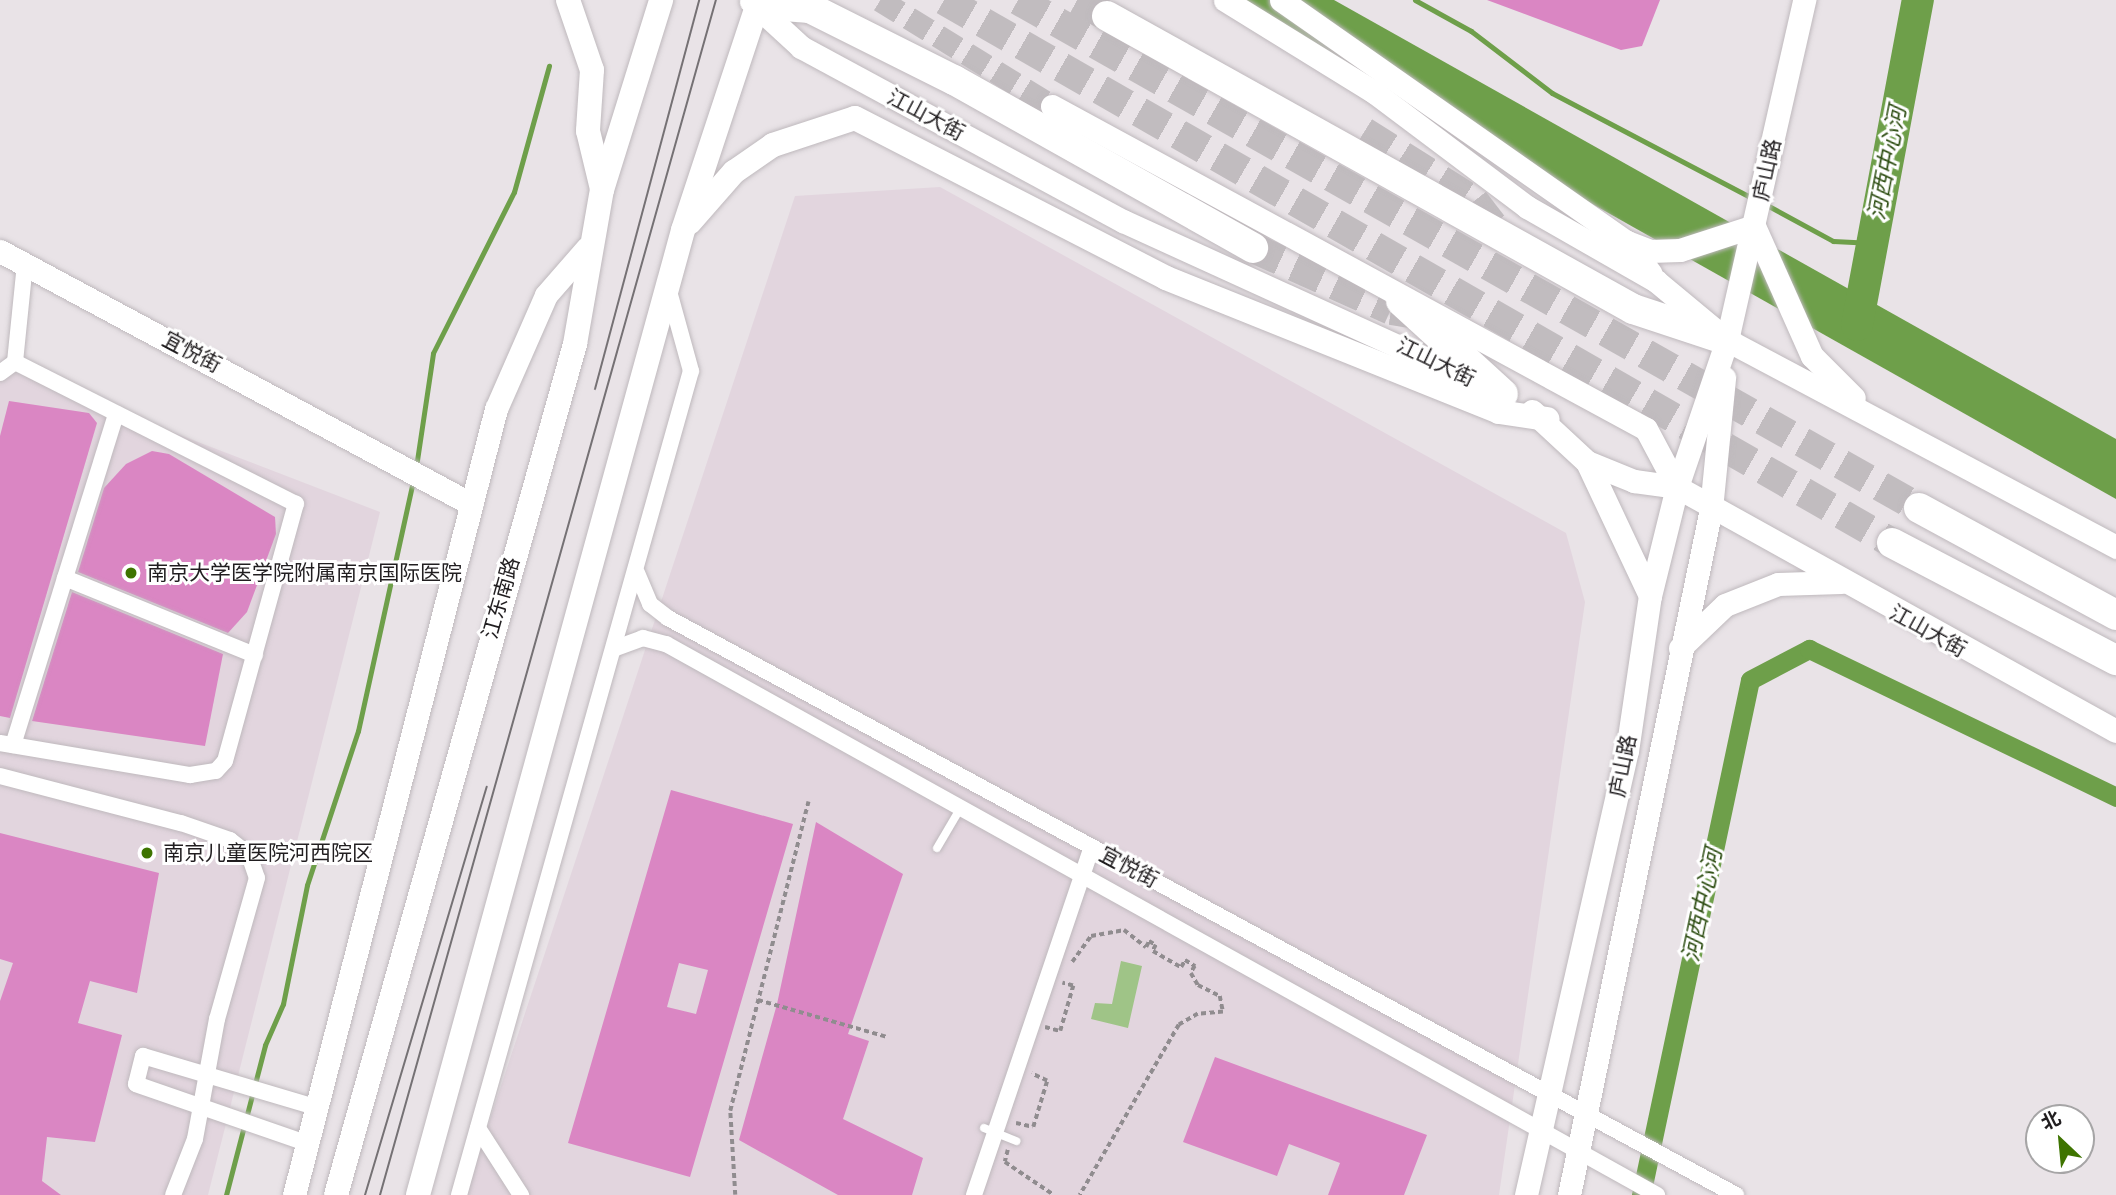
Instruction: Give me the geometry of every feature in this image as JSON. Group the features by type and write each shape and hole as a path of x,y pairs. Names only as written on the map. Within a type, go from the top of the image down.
{"highway":[{"path":"755,1 822,14 954,80 1254,248"},
{"path":"1114,8 1364,132"},
{"path":"1114,8 1633,309 1727,340"},
{"path":"1401,301 1503,394"},
{"path":"1919,508 2116,615"},
{"path":"1892,543 2116,660"}],"main road":[{"path":"568,0 592,70 588,131 602,190"},
{"name":"江东南路","path":"336,1195 575,344 587,248 602,190 661,0"},
{"path":"1225,0 1374,92 1527,207 1657,281 1727,340 2116,547"},
{"path":"1281,0 1627,243 1650,251 1679,250 1755,226 1812,356 1871,415"},
{"name":"庐山路","path":"1526,1195 1628,751 1650,596 1677,487 1727,340 1755,226 1804,0"},
{"path":"418,1195 669,291 683,230 729,96 755,1"},
{"name":"江山大街","path":"755,1 801,47 1123,221 1503,394 1547,419 1587,462 1634,481 1677,487 1841,582 2116,731"},
{"path":"1052,106 1401,301 1498,345 1646,429 1677,487"},
{"path":"683,230 734,172 773,145 855,118 1166,278 1499,412 1547,419"},
{"path":"1627,243 1657,281"},
{"path":"293,1195 462,499 496,409 546,295 587,248"},
{"name":"宜悦街","path":"0,251 383,454 462,499"},
{"name":"庐山路","path":"1569,1195 1711,509 1727,340"},
{"path":"1587,462 1650,596"},
{"path":"1681,648 1725,605 1778,584 1841,582"}],"street":[{"path":"0,373 15,362 25,264"},
{"path":"459,1195 637,573 691,371 669,291"},
{"path":"15,362 296,504 225,761 205,776 6,744 65,578 116,414"},
{"name":"宜悦街","path":"637,573 650,604 667,618 1737,1195"},
{"path":"65,578 255,655"},
{"name":"宜悦街","path":"615,648 643,638 666,644 1540,1134 1655,1194"},
{"path":"0,776 181,823 230,840 249,855 257,878 217,1019 202,1107 173,1195"},
{"path":"974,1195 990,1130 1092,847"},
{"path":"306,1143 136,1084 143,1056 315,1107"},
{"path":"478,1128 521,1195"}],"lane":[{"path":"937,848 960,808"},
{"path":"990,1130 1014,1140"}],"path":[{"path":"735,1195 728,1123 808,802"},
{"path":"1041,1040 1044,1027 1060,1031 1073,986 1060,982 1084,943 1102,931 1131,933 1128,939 1156,945 1153,951 1181,967 1185,960 1195,966 1198,985 1220,996 1223,1012 1198,1014 1179,1025 1080,1195"},
{"path":"758,1000 887,1037"},
{"path":"1035,1064 1032,1077 1046,1082 1033,1127 1017,1122 1014,1140 1005,1162 1054,1195"}],"shaded area":[{"path":"1230,0 1334,0 2116,439 2116,499"},
{"path":"940,187 1566,533 1585,602 1499,1195 465,1195 795,196"},
{"name":"南京儿童医院河西院区","path":"0,366 380,512 208,1195 0,1195"},
{"path":"1121,961 1142,966 1128,1028 1091,1019 1095,1003 1112,1004"}],"building":[{"path":"1487,0 1660,0 1642,46 1621,50"},
{"path":"9,401 89,413 97,423 10,718 0,716 0,436"},
{"path":"152,451 169,454 275,517 276,534 247,612 228,633 78,572 104,488 126,464"},
{"path":"72,592 223,654 205,746 32,721"},
{"path":"671,790 793,824 690,1177 568,1143","holes":["679,963 708,970 696,1014 667,1007"]},
{"path":"816,822 903,874 848,1034 869,1041 843,1119 923,1158 912,1195 838,1195 739,1140 777,1004"},
{"path":"0,833 159,873 137,993 90,981 78,1023 122,1035 95,1142 47,1137 42,1181 61,1195 0,1195 0,1001 13,963 0,959"},
{"path":"1215,1057 1427,1135 1404,1195 1328,1195 1340,1163 1289,1144 1277,1176 1183,1142"}],"waterway":[{"path":"1415,0 1471,31 1552,93 1754,199"},
{"name":"河西中心河","path":"1857,325 1918,0"},
{"path":"416,467 433,353 514,192 549,66"},
{"path":"1763,203 1833,241 1873,243"},
{"path":"226,1195 265,1045 283,1004 307,885 358,731 413,480"},
{"name":"河西中心河","path":"1641,1195 1750,680 1809,649 2116,797"}],"tunnel":[{"path":"880,0 1052,106"},
{"path":"944,0 1892,543"},
{"path":"1018,0 1919,508"},
{"path":"1077,0 1107,16"},
{"path":"1364,132 1474,201 1501,236"},
{"path":"1253,248 1391,310 1429,316"}],"tram line":[{"path":"595,389 699,0"},
{"path":"380,1195 716,0"},
{"path":"365,1195 487,787"}],"place":[{"name":"南京大学医学院附属南京国际医院","path":"131,573"},
{"name":"南京儿童医院河西院区","path":"147,853"}]}
